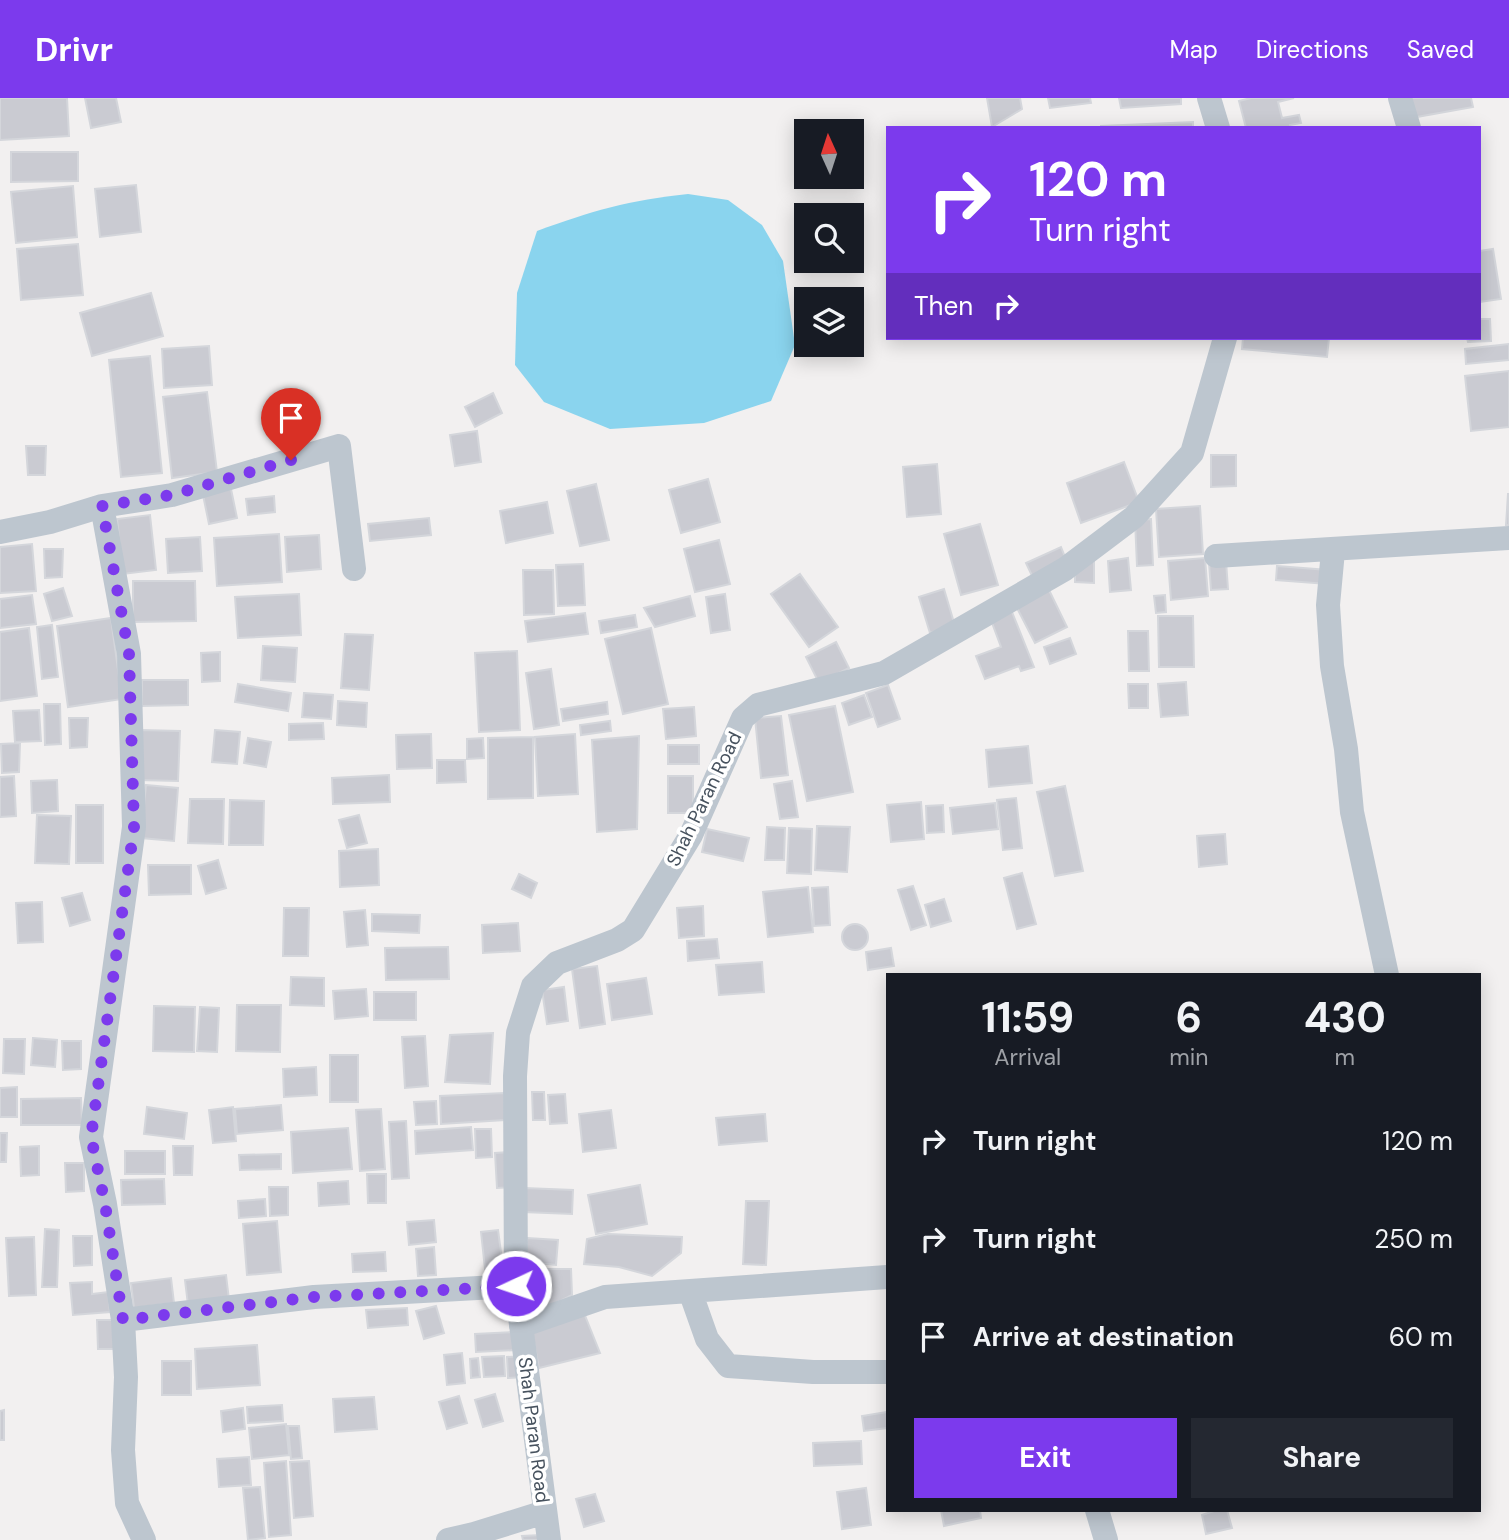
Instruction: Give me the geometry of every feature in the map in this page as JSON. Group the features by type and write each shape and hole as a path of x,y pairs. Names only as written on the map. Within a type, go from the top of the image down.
{"street":[{"path":"1209,98 1217,126"},
{"path":"1399,98 1408,126"},
{"name":"Shah Paran Road","path":"549,1540 516,1286 515,1076 518,1033 533,986 558,963 617,940 633,930 691,835 743,718 758,705 884,673 1065,569 1134,517 1192,453 1224,340"},
{"path":"0,532 50,523 102,506 172,495 339,446 354,569"},
{"path":"102,506 129,654 134,827 91,1137 105,1204 123,1320 123,1450 127,1503 144,1540"},
{"path":"1216,556 1333,551 1509,538"},
{"path":"1333,551 1328,604 1332,666 1346,748 1352,812 1387,973"},
{"path":"521,1326 605,1297 886,1277"},
{"path":"123,1320 314,1297 516,1286"},
{"path":"690,1291 707,1339 728,1366 813,1372 886,1372"},
{"path":"448,1540 545,1512"},
{"path":"1098,1512 1106,1540"}],"water":[{"path":"688,194 728,200 762,225 783,261 794,338 794,347 771,401 704,423 610,429 544,402 515,365 517,293 537,231 611,207"}],"building":[{"path":"0,98 67,98 69,136 0,140"},
{"path":"85,98 116,98 121,122 91,128"},
{"path":"987,98 1020,98 1022,109 992,126"},
{"path":"1048,98 1090,98 1091,103 1050,108"},
{"path":"1119,98 1181,98 1181,104 1121,108"},
{"path":"1251,98 1294,98 1278,102 1282,118 1299,115 1301,123 1290,126 1245,126 1239,101"},
{"path":"1406,98 1471,98 1473,107 1411,118"},
{"path":"1193,122 1193,126 1101,126"},
{"path":"11,152 78,152 78,181 11,182"},
{"path":"136,185 141,232 100,237 95,189"},
{"path":"73,186 77,237 16,243 11,192"},
{"path":"78,244 83,295 21,300 17,249"},
{"path":"1493,249 1501,299 1481,302 1481,251"},
{"path":"151,293 163,336 92,356 80,313"},
{"path":"1481,319 1490,319 1491,341 1468,342 1481,340"},
{"path":"1243,340 1329,340 1327,357 1242,349"},
{"path":"1509,344 1509,360 1466,364 1465,349"},
{"path":"209,346 212,385 164,388 162,349"},
{"path":"150,356 162,473 121,477 109,360"},
{"path":"1509,371 1509,427 1471,431 1465,376"},
{"path":"207,392 217,472 172,478 163,397"},
{"path":"493,393 502,413 475,427 465,407"},
{"path":"477,431 481,462 455,466 450,435"},
{"path":"26,446 46,446 45,475 28,475"},
{"path":"1211,455 1236,455 1236,486 1211,487"},
{"path":"1124,462 1139,502 1081,523 1067,483"},
{"path":"937,464 941,514 907,517 903,467"},
{"path":"708,479 720,522 681,533 669,490"},
{"path":"596,484 609,540 580,546 567,491"},
{"path":"231,489 237,518 209,524 203,495"},
{"path":"1508,494 1509,525 1506,525"},
{"path":"274,496 275,512 248,515 246,499"},
{"path":"547,502 553,533 506,543 500,511"},
{"path":"1200,506 1203,554 1159,557 1156,509"},
{"path":"150,515 156,570 123,574 117,519"},
{"path":"429,518 431,535 370,541 368,524"},
{"path":"1151,519 1153,565 1137,566 1135,520"},
{"path":"980,524 998,585 961,595 944,534"},
{"path":"279,534 282,582 217,586 214,538"},
{"path":"319,535 321,569 287,572 285,537"},
{"path":"200,537 202,571 168,573 166,539"},
{"path":"719,540 730,584 695,592 684,549"},
{"path":"32,544 36,591 0,593 0,547"},
{"path":"1061,547 1067,562 1033,578 1026,563"},
{"path":"44,549 63,549 62,577 45,578"},
{"path":"1128,558 1131,590 1110,592 1108,561"},
{"path":"1205,558 1208,596 1171,600 1168,561"},
{"path":"1075,561 1094,561 1094,583 1075,582"},
{"path":"1226,561 1228,589 1211,590 1209,563"},
{"path":"583,564 585,605 558,606 556,565"},
{"path":"1277,566 1328,570 1327,584 1276,580"},
{"path":"523,570 553,570 554,614 524,615"},
{"path":"800,574 838,627 809,647 771,594"},
{"path":"133,581 195,581 196,621 133,622"},
{"path":"63,588 72,616 52,621 44,594"},
{"path":"1048,588 1067,627 1035,643 1015,604"},
{"path":"944,589 955,626 930,633 919,597"},
{"path":"299,594 301,635 238,638 235,597"},
{"path":"725,594 730,630 711,633 706,597"},
{"path":"32,595 36,624 0,628 0,599"},
{"path":"1165,595 1166,612 1156,613 1154,596"},
{"path":"690,596 695,616 655,627 644,608"},
{"path":"1012,612 1034,667 1021,671 1019,666 985,679 976,656 1001,647 991,620"},
{"path":"585,613 588,634 528,642 525,621"},
{"path":"635,615 637,627 601,633 599,621"},
{"path":"1158,616 1193,616 1194,667 1159,667"},
{"path":"111,618 122,699 68,707 57,626"},
{"path":"52,625 58,677 42,679 37,627"},
{"path":"29,628 37,696 0,701 0,632"},
{"path":"651,628 668,704 623,714 605,639"},
{"path":"1128,631 1148,631 1149,671 1129,671"},
{"path":"345,634 373,635 369,690 341,688"},
{"path":"1070,638 1076,654 1050,664 1044,647"},
{"path":"836,642 849,668 819,683 806,657"},
{"path":"263,646 297,648 295,682 261,680"},
{"path":"517,651 520,730 479,732 475,653"},
{"path":"220,652 220,681 202,682 201,653"},
{"path":"551,669 559,725 534,729 526,673"},
{"path":"142,680 188,680 188,705 142,706"},
{"path":"1186,682 1188,715 1161,717 1158,684"},
{"path":"238,684 291,693 288,711 235,702"},
{"path":"1128,684 1148,684 1148,708 1129,708"},
{"path":"888,685 900,719 878,727 866,693"},
{"path":"304,693 333,695 331,719 302,717"},
{"path":"864,695 872,717 849,725 842,703"},
{"path":"338,701 367,703 366,727 337,725"},
{"path":"607,702 608,714 563,721 561,709"},
{"path":"44,704 60,704 61,744 45,745"},
{"path":"835,706 853,792 807,801 789,715"},
{"path":"694,707 696,736 666,739 663,709"},
{"path":"39,710 41,741 15,742 13,711"},
{"path":"781,716 788,775 761,778 755,718"},
{"path":"69,718 88,718 87,747 70,748"},
{"path":"610,721 611,731 581,735 580,725"},
{"path":"323,723 324,739 289,740 289,724"},
{"path":"140,730 180,731 178,781 138,780"},
{"path":"215,730 240,732 237,764 212,762"},
{"path":"431,734 432,768 397,769 396,735"},
{"path":"575,734 578,794 538,796 535,737"},
{"path":"639,736 637,829 597,832 592,740"},
{"path":"533,737 533,798 488,799 488,738"},
{"path":"248,738 271,742 266,767 244,763"},
{"path":"483,738 484,758 467,759 467,739"},
{"path":"20,743 19,772 2,773 1,744"},
{"path":"668,745 699,745 699,764 668,764"},
{"path":"1028,746 1032,783 989,787 986,750"},
{"path":"437,760 465,760 466,782 437,783"},
{"path":"389,775 390,802 333,804 332,778"},
{"path":"14,776 16,816 0,817 0,777"},
{"path":"668,776 693,776 693,813 668,813"},
{"path":"57,780 58,811 32,813 31,781"},
{"path":"792,781 798,817 780,819 774,784"},
{"path":"146,785 178,788 174,841 141,838"},
{"path":"1065,786 1083,871 1055,876 1037,792"},
{"path":"1016,798 1022,848 1003,850 997,800"},
{"path":"190,799 224,799 223,844 188,843"},
{"path":"230,800 264,801 263,845 229,845"},
{"path":"921,802 924,839 891,842 887,805"},
{"path":"995,803 998,829 953,834 950,808"},
{"path":"76,805 103,805 103,863 76,863"},
{"path":"943,805 944,832 927,833 926,806"},
{"path":"37,815 71,816 69,864 35,863"},
{"path":"359,815 367,843 347,848 339,820"},
{"path":"817,826 850,827 847,872 815,870"},
{"path":"767,827 785,828 784,860 765,860"},
{"path":"789,828 812,829 811,874 787,873"},
{"path":"707,829 749,838 743,861 702,852"},
{"path":"1225,834 1227,864 1199,867 1197,836"},
{"path":"378,849 379,885 340,887 339,851"},
{"path":"218,860 226,888 206,894 198,866"},
{"path":"148,865 191,865 191,894 149,895"},
{"path":"1022,873 1036,924 1017,929 1004,878"},
{"path":"519,874 537,883 531,898 512,889"},
{"path":"913,886 926,925 911,930 898,890"},
{"path":"808,887 813,932 768,937 763,892"},
{"path":"828,887 830,925 814,926 812,888"},
{"path":"82,893 90,920 70,926 62,898"},
{"path":"944,899 951,921 931,927 925,905"},
{"path":"42,902 43,942 18,943 16,903"},
{"path":"703,906 704,936 679,938 677,908"},
{"path":"284,908 309,908 308,956 283,956"},
{"path":"365,910 368,945 347,947 344,912"},
{"path":"372,914 420,915 419,933 372,931"},
{"path":"518,923 520,951 483,953 482,925"},
{"path":"855,924 864,928 868,937 864,946 855,950 846,946 842,937 846,928"},
{"path":"717,939 719,958 688,961 687,941"},
{"path":"448,947 449,979 386,980 385,948"},
{"path":"891,948 894,966 868,970 866,952"},
{"path":"762,962 764,992 719,995 716,965"},
{"path":"597,966 605,1024 580,1028 572,969"},
{"path":"291,977 324,978 324,1006 290,1005"},
{"path":"646,978 652,1014 612,1020 607,984"},
{"path":"564,987 568,1021 547,1024 542,990"},
{"path":"366,989 368,1016 335,1019 333,991"},
{"path":"374,992 416,992 416,1020 374,1020"},
{"path":"237,1005 281,1005 280,1052 236,1051"},
{"path":"154,1006 195,1007 194,1052 153,1051"},
{"path":"200,1007 219,1008 217,1052 197,1051"},
{"path":"493,1033 490,1084 445,1082 450,1035"},
{"path":"425,1036 428,1086 405,1088 402,1037"},
{"path":"33,1038 57,1040 55,1067 31,1065"},
{"path":"4,1039 25,1039 24,1074 3,1073"},
{"path":"62,1041 81,1041 81,1069 63,1070"},
{"path":"330,1055 358,1055 358,1102 330,1102"},
{"path":"316,1067 317,1095 284,1097 283,1069"},
{"path":"17,1087 17,1117 0,1117 0,1088"},
{"path":"532,1092 544,1092 545,1120 533,1120"},
{"path":"504,1093 505,1120 441,1124 440,1096"},
{"path":"565,1094 567,1123 550,1124 548,1095"},
{"path":"81,1098 82,1125 21,1125 21,1099"},
{"path":"436,1101 437,1124 416,1125 414,1102"},
{"path":"281,1105 283,1130 237,1134 235,1109"},
{"path":"147,1107 187,1113 184,1139 144,1134"},
{"path":"233,1107 236,1141 213,1143 209,1110"},
{"path":"381,1109 385,1169 360,1171 356,1110"},
{"path":"611,1110 616,1148 583,1152 579,1114"},
{"path":"765,1114 767,1141 719,1145 716,1118"},
{"path":"406,1121 409,1178 392,1179 389,1122"},
{"path":"471,1127 473,1150 416,1154 415,1131"},
{"path":"348,1128 352,1169 293,1173 291,1132"},
{"path":"475,1129 491,1129 492,1157 476,1158"},
{"path":"0,1133 7,1133 6,1162 0,1162"},
{"path":"39,1146 39,1175 21,1176 20,1147"},
{"path":"173,1146 193,1146 192,1175 174,1175"},
{"path":"125,1151 165,1151 165,1174 125,1174"},
{"path":"511,1152 514,1187 497,1188 495,1153"},
{"path":"281,1154 281,1169 240,1170 239,1155"},
{"path":"65,1163 84,1163 84,1191 66,1192"},
{"path":"367,1174 386,1174 386,1203 368,1203"},
{"path":"164,1179 165,1204 122,1205 121,1180"},
{"path":"348,1181 349,1204 319,1206 318,1183"},
{"path":"640,1185 647,1224 596,1234 588,1195"},
{"path":"269,1187 288,1187 288,1215 270,1216"},
{"path":"524,1188 573,1190 572,1214 523,1212"},
{"path":"265,1199 266,1216 239,1218 238,1201"},
{"path":"746,1201 769,1201 766,1265 743,1264"},
{"path":"434,1220 436,1242 409,1245 407,1222"},
{"path":"277,1221 281,1272 247,1275 243,1224"},
{"path":"45,1229 59,1230 57,1287 42,1287"},
{"path":"498,1230 503,1267 485,1269 481,1232"},
{"path":"608,1234 682,1237 681,1253 652,1276 619,1267 584,1264 587,1239"},
{"path":"73,1236 92,1236 92,1265 74,1266"},
{"path":"34,1237 36,1295 9,1296 6,1238"},
{"path":"527,1238 558,1240 556,1265 526,1262"},
{"path":"434,1247 436,1275 418,1276 416,1249"},
{"path":"385,1252 386,1271 353,1272 352,1254"},
{"path":"524,1269 571,1269 572,1295 528,1318"},
{"path":"226,1275 229,1300 188,1305 185,1280"},
{"path":"171,1278 174,1303 134,1308 131,1283"},
{"path":"92,1282 92,1294 108,1292 110,1312 73,1315 70,1283"},
{"path":"436,1306 444,1333 424,1339 416,1311"},
{"path":"407,1308 408,1325 368,1328 366,1310"},
{"path":"584,1313 600,1353 539,1368 531,1328"},
{"path":"97,1320 116,1320 116,1349 98,1349"},
{"path":"515,1332 516,1350 476,1352 475,1334"},
{"path":"257,1345 260,1385 197,1389 195,1349"},
{"path":"462,1353 465,1383 447,1385 444,1355"},
{"path":"504,1356 505,1376 484,1377 482,1357"},
{"path":"523,1356 524,1377 508,1378 507,1357"},
{"path":"478,1358 480,1377 471,1378 470,1359"},
{"path":"162,1361 191,1361 191,1395 162,1395"},
{"path":"495,1394 503,1421 483,1427 475,1400"},
{"path":"459,1396 467,1423 447,1429 439,1402"},
{"path":"374,1397 377,1429 335,1432 333,1399"},
{"path":"282,1405 283,1421 248,1423 247,1407"},
{"path":"243,1408 245,1429 223,1432 221,1411"},
{"path":"4,1410 4,1440 0,1440 0,1411"},
{"path":"886,1412 886,1428 864,1431 862,1416"},
{"path":"286,1424 289,1455 252,1459 249,1428"},
{"path":"288,1426 299,1426 302,1458 291,1459"},
{"path":"861,1441 862,1464 814,1466 813,1443"},
{"path":"249,1457 251,1485 219,1487 217,1459"},
{"path":"286,1461 291,1535 269,1537 264,1463"},
{"path":"309,1461 313,1516 294,1518 290,1462"},
{"path":"260,1487 265,1538 248,1540 243,1488"},
{"path":"866,1488 871,1525 842,1529 837,1492"},
{"path":"595,1494 604,1521 584,1527 576,1499"},
{"path":"941,1512 980,1512 981,1518 944,1526"},
{"path":"1228,1512 1232,1528 1206,1534 1202,1515"},
{"path":"541,1535 541,1540 523,1540 522,1536"}],"route":[{"path":"291,460 172,495 102,506 129,654 134,827 91,1137 105,1204 123,1320 314,1297 516,1286"}]}
